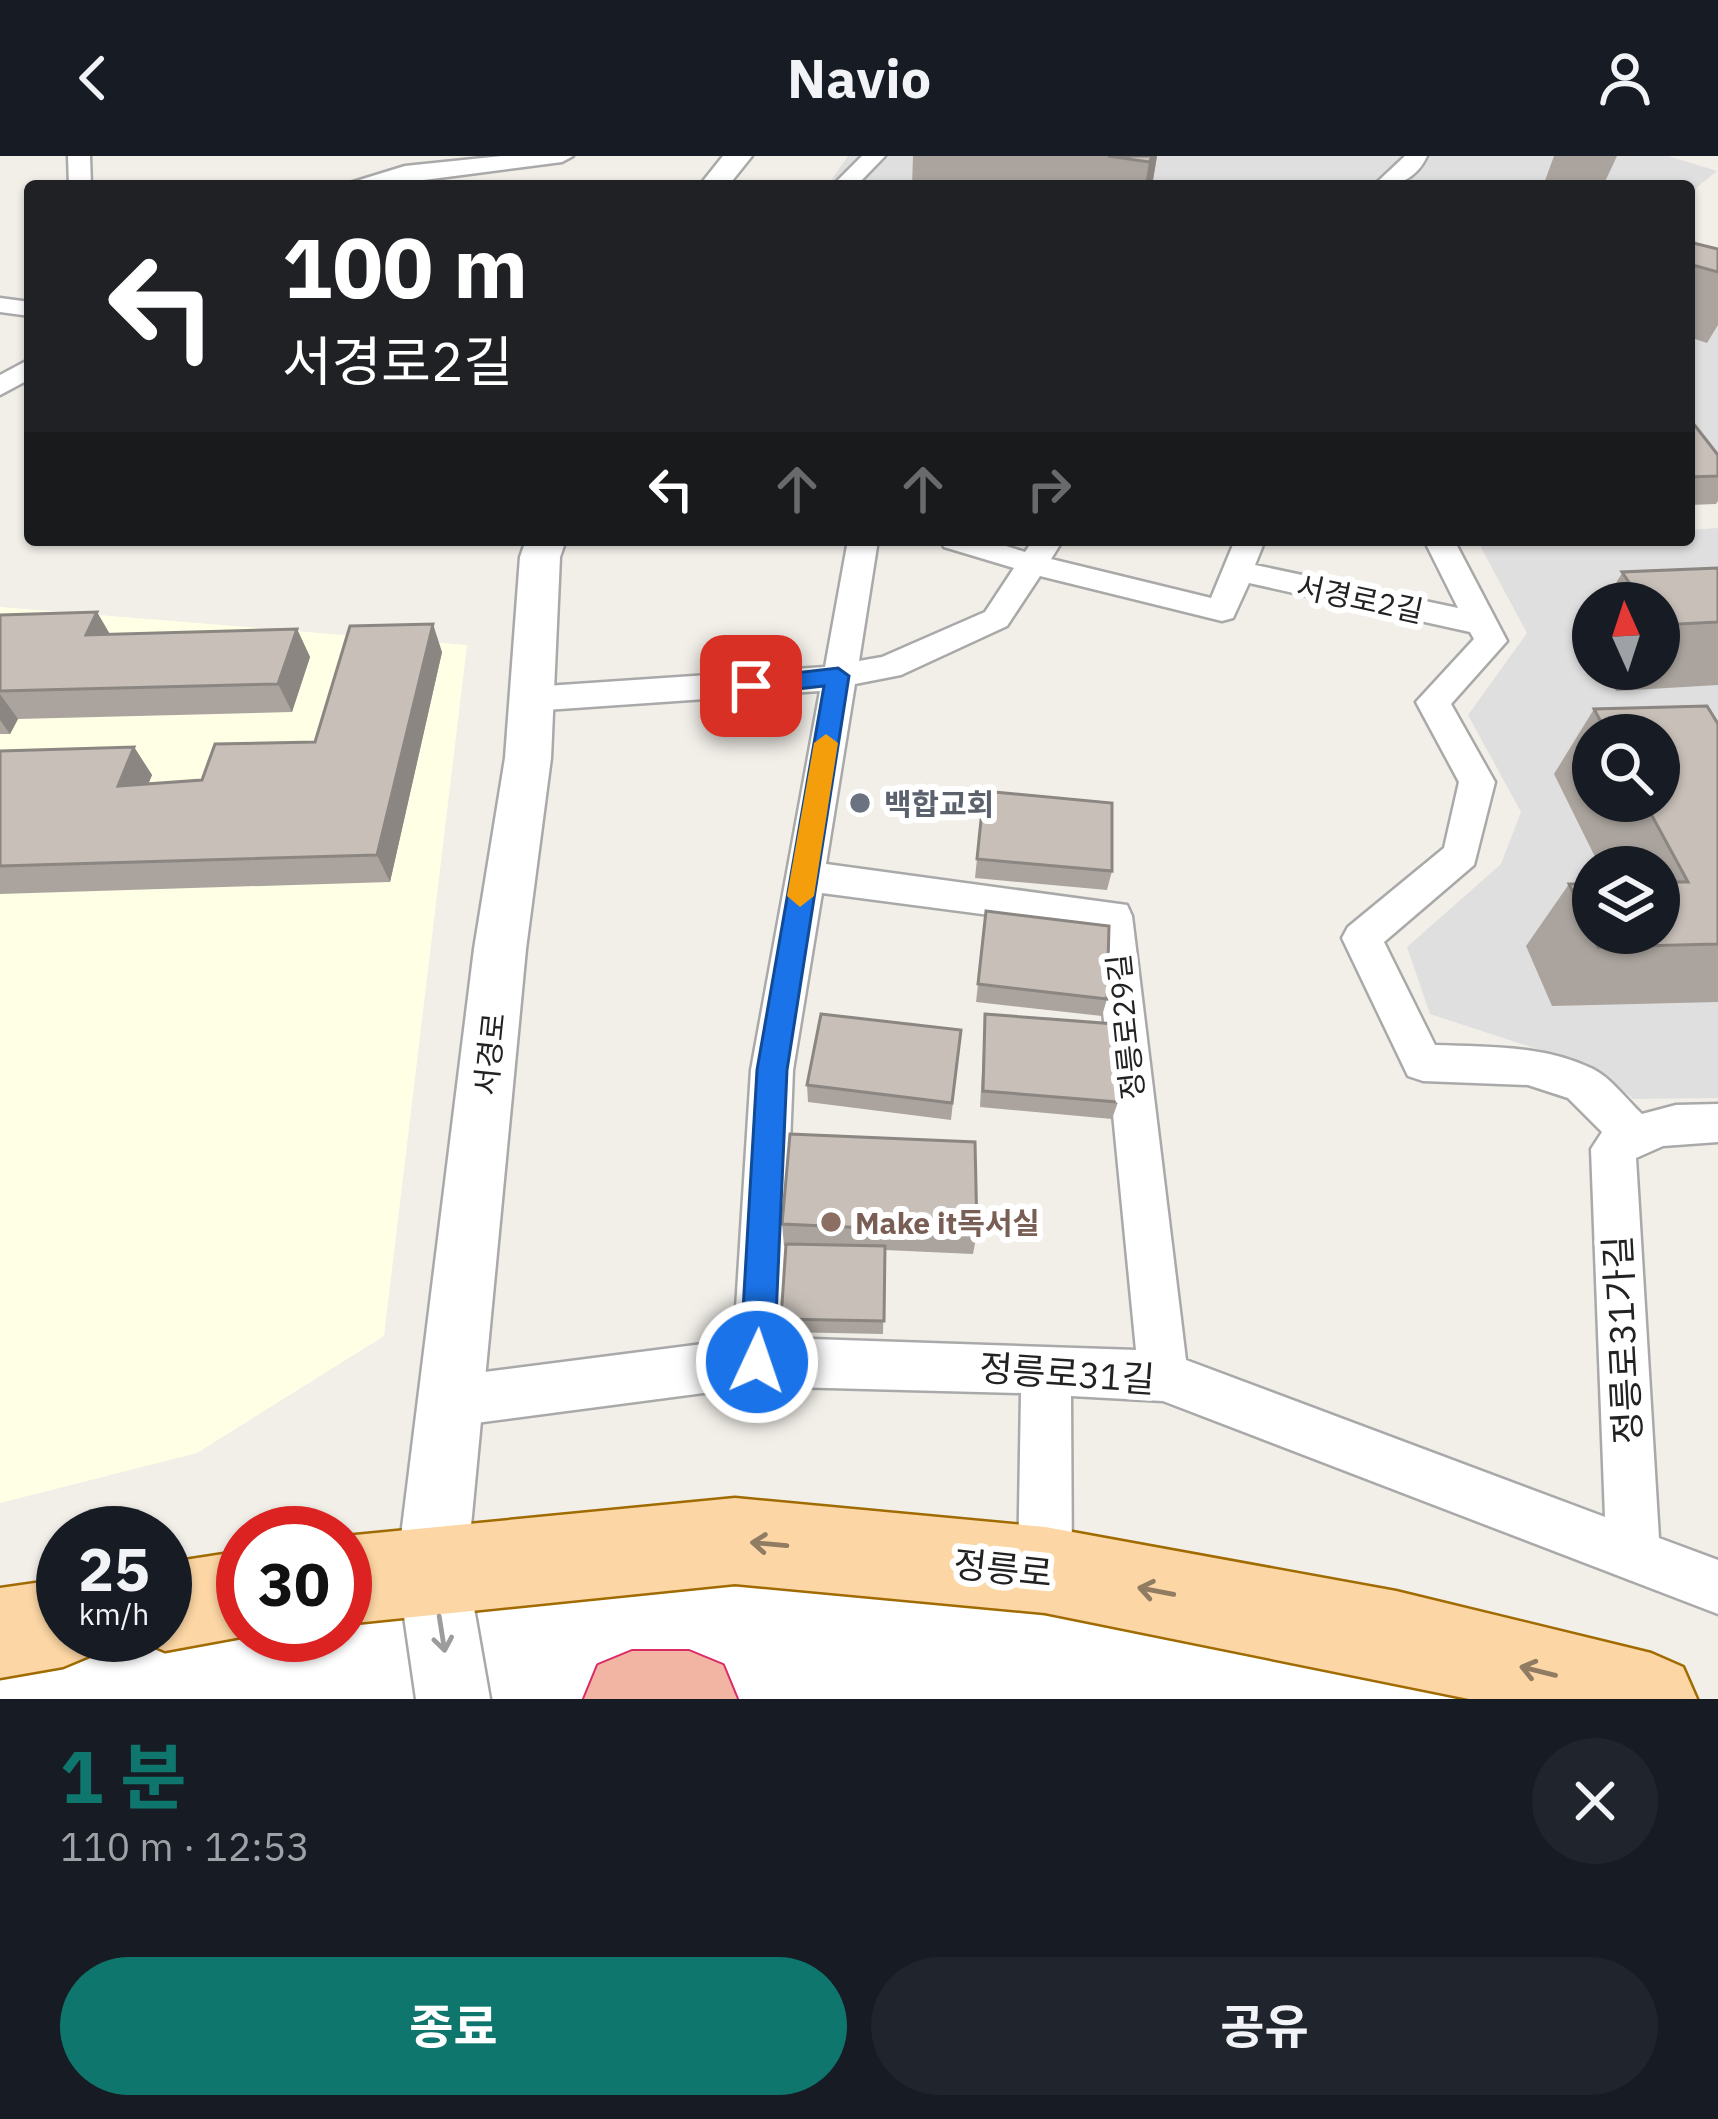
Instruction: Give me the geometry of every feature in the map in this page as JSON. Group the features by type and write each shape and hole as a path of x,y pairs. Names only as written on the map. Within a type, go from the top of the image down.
{"highway":[{"path":"632,1699 689,1699"}],"main road":[{"name":"정릉로","path":"372,1576 735,1541 1045,1570 1396,1636 1651,1699"},
{"path":"0,1633 36,1627"}],"street":[{"path":"375,180 562,156"},
{"path":"718,180 737,156"},
{"path":"850,180 874,156"},
{"path":"1392,180 1416,156"},
{"name":"서경로","path":"453,1699 432,1568 500,949 528,758 544,546"},
{"path":"757,1362 772,1070 862,546"},
{"path":"998,546 1040,552 1222,610 1248,546"},
{"path":"1441,546 1491,641 1433,702 1478,782 1461,855 1362,938 1423,1063 1528,1067 1582,1084 1633,1134 1690,1122 1718,1123"},
{"path":"532,699 795,684 889,667 996,619 1040,552"},
{"name":"서경로2길","path":"1238,571 1482,624"},
{"name":"정릉로29길","path":"804,875 1113,916 1163,1376"},
{"name":"정릉로31가길","path":"1633,1134 1613,1149 1633,1556"},
{"name":"정릉로31길","path":"453,1401 757,1362 1163,1376 1718,1587"},
{"path":"1045,1570 1046,1371"}],"shaded area":[{"path":"848,156 1668,156 1717,171 1696,188 1695,197 1695,180 831,180"},
{"path":"1695,240 1718,267 1718,478 1695,422"},
{"path":"1718,528 1718,1098 1633,1099 1598,1069 1430,1014 1407,947 1501,864 1521,812 1468,715 1527,633 1480,546 1695,546 1695,530"},
{"path":"0,607 467,645 384,1336 197,1453 0,1503"}],"pier":[{"path":"846,1579 1646,1699 0,1699 0,1671 49,1662 192,1662 192,1635 216,1631 216,1662 372,1662 372,1611 581,1588"}],"building":[{"path":"1108,156 1153,156 1149,162"},
{"path":"1695,243 1718,249 1718,272 1695,266"},
{"path":"1695,426 1718,455 1718,476 1695,477"},
{"path":"1718,568 1718,622 1680,624 1680,582 1629,582 1622,572"},
{"path":"97,612 86,635 297,629 278,684 0,691 0,615"},
{"path":"433,624 377,855 0,866 0,751 134,747 118,786 202,780 215,744 315,742 350,626"},
{"path":"1707,706 1718,724 1718,944 1680,945 1680,882 1688,882 1680,867 1680,846 1668,846 1655,822 1680,822 1680,714 1597,714 1594,709"},
{"path":"984,791 1112,803 1112,871 977,859"},
{"path":"986,911 1109,926 1107,999 978,984"},
{"path":"821,1014 961,1030 952,1103 807,1085"},
{"path":"985,1014 1115,1024 1118,1102 983,1091"},
{"path":"790,1134 975,1142 977,1233 782,1224"},
{"path":"786,1244 885,1246 884,1321 781,1319"}],"slow traffic":[{"path":"800,896 826,743"}],"place":[{"name":"백합교회","path":"860,803"},
{"name":"Make it독서실","path":"831,1222"}],"route":[{"path":"751,686 838,676 772,1070 757,1362"}]}
